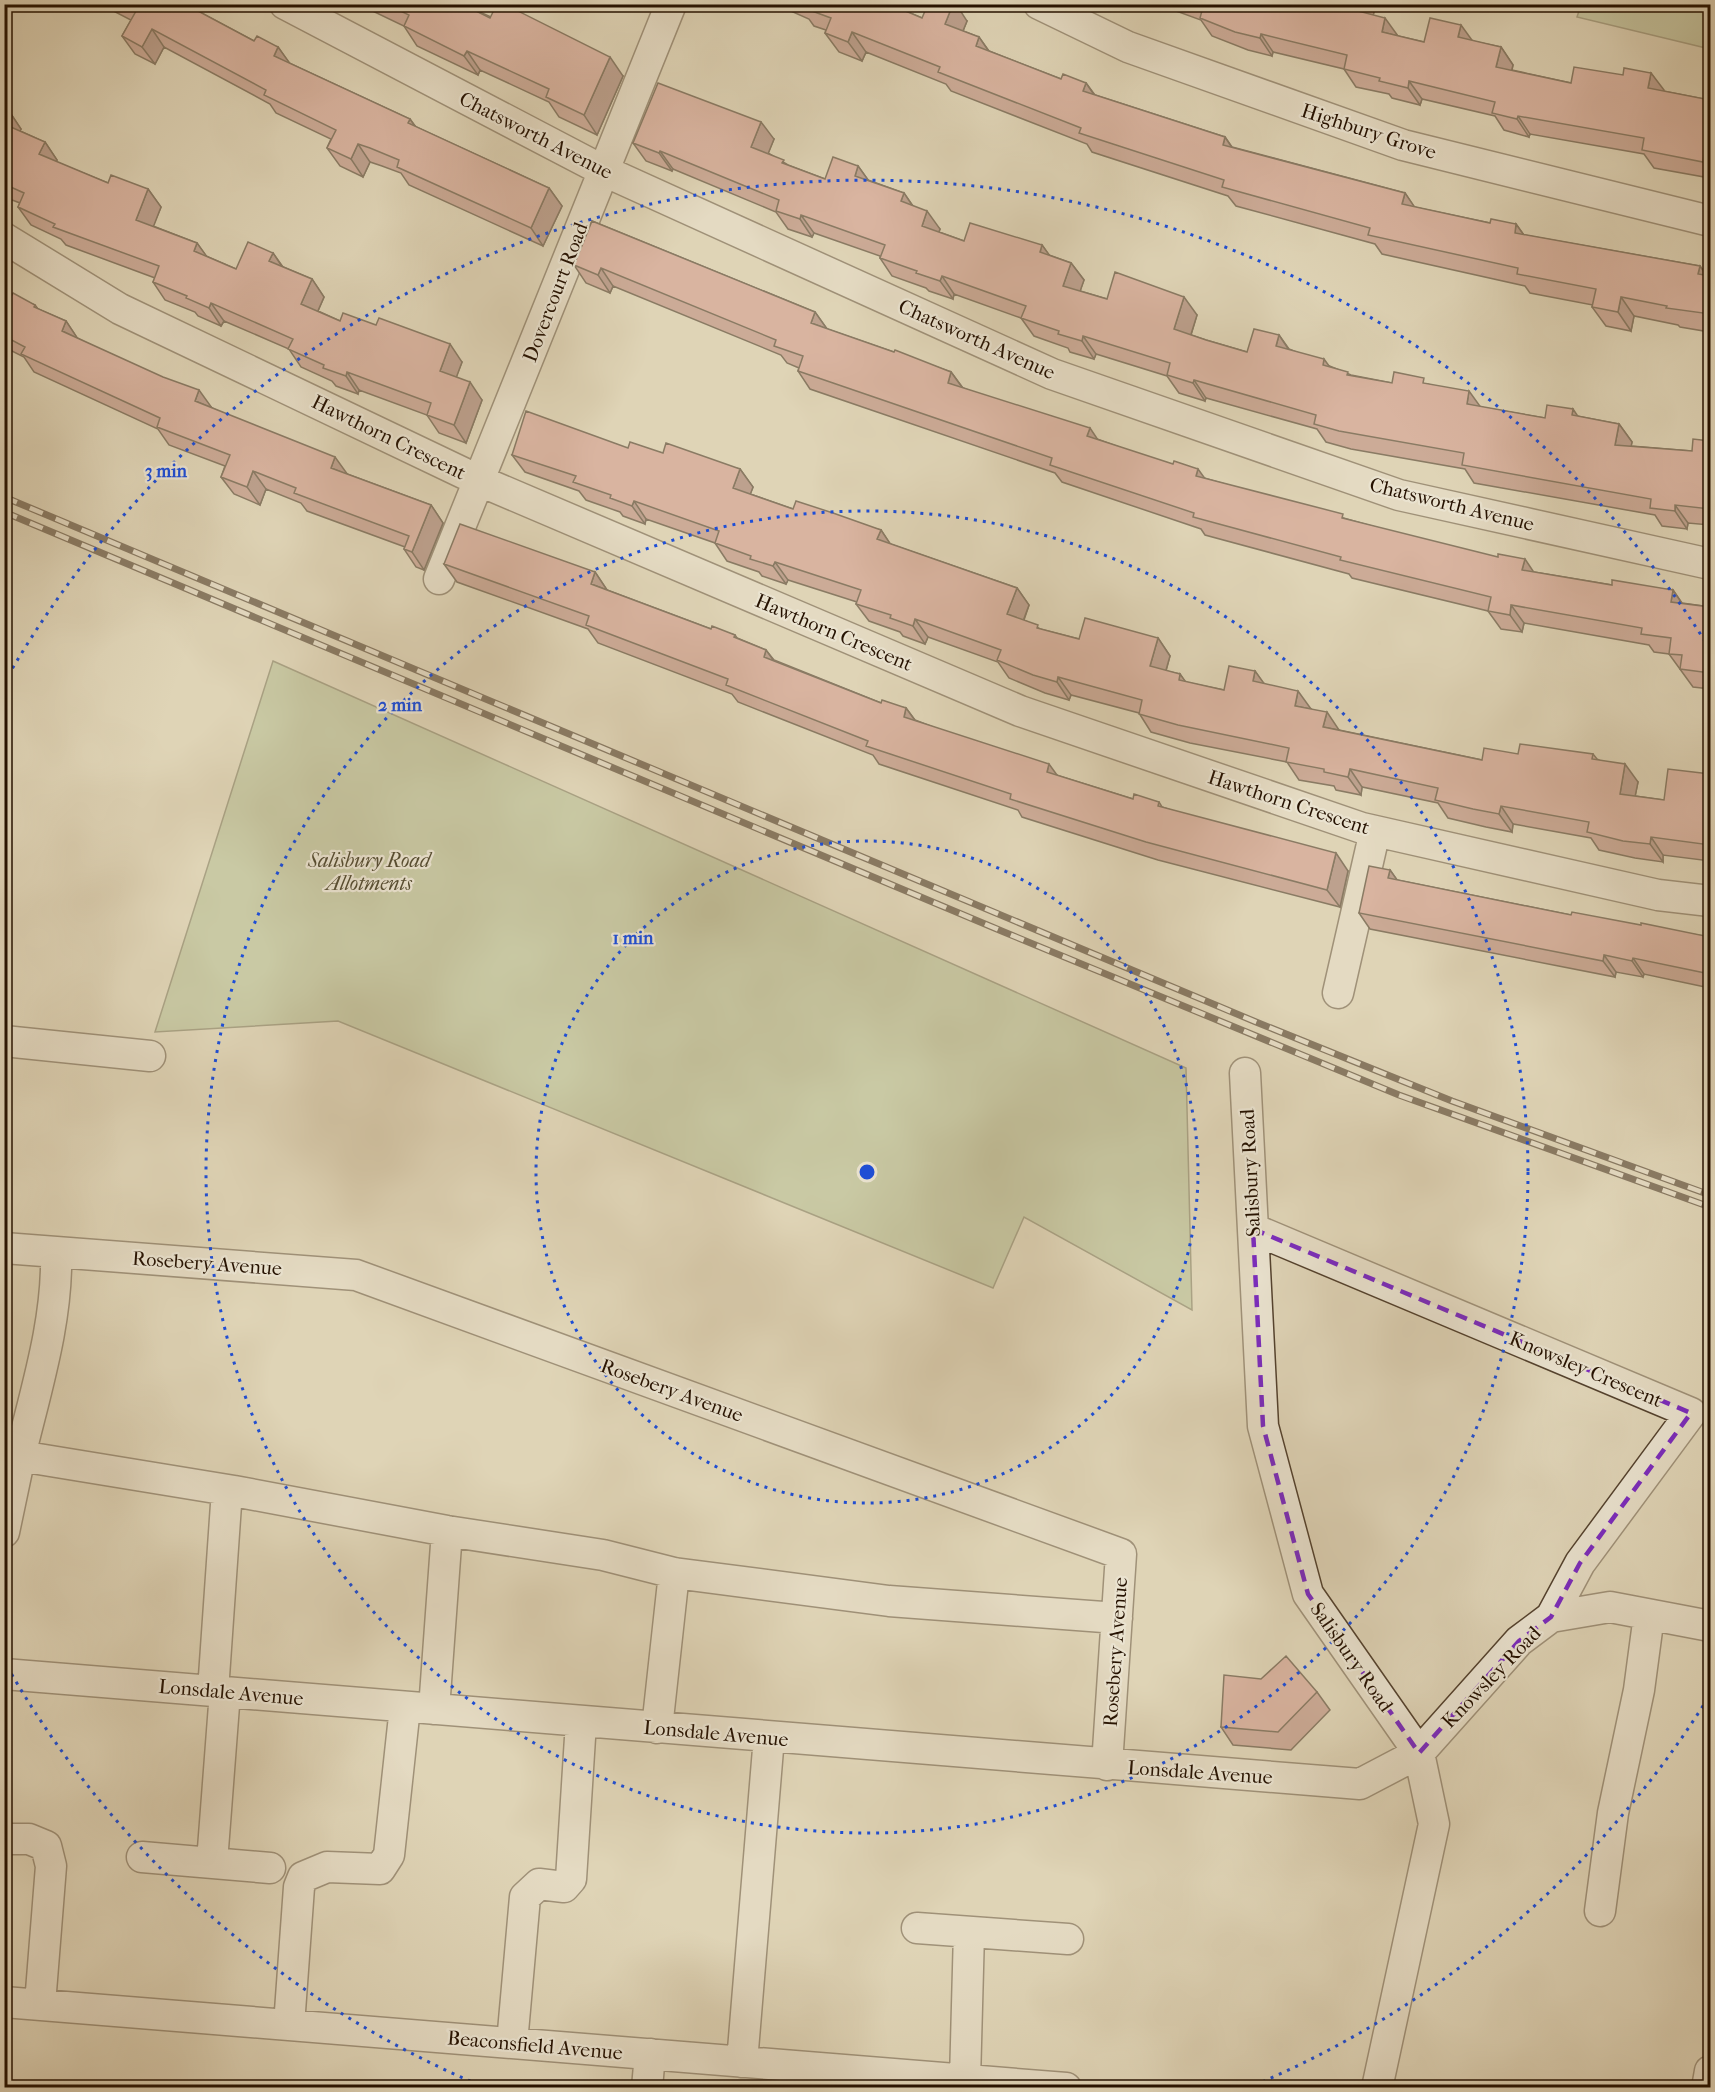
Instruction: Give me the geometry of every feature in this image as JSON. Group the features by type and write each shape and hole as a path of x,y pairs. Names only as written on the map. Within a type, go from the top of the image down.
{"street":[{"name":"Chatsworth Avenue","path":"285,4 602,170 1052,374 1399,495 1710,564"},
{"name":"Dovercourt Road","path":"439,579 670,4"},
{"name":"Highbury Grove","path":"1040,4 1128,47 1403,145 1710,221"},
{"name":"Hawthorn Crescent","path":"4,238 120,309 480,481 1020,711 1375,831 1658,895 1710,901"},
{"path":"1338,993 1375,831"},
{"path":"4,1041 150,1056"},
{"name":"Salisbury Road","path":"1245,1073 1263,1426 1308,1594 1419,1753 1434,1824 1377,2088"},
{"name":"Knowsley Crescent","path":"1253,1229 1691,1413 1580,1563 1551,1617"},
{"name":"Rosebery Avenue","path":"4,1248 356,1275 1121,1554 1107,1765"},
{"path":"4,1532 49,1332 57,1276 56,1252"},
{"path":"20,1456 228,1490 447,1531 603,1555 674,1573 889,1601 1117,1618"},
{"path":"212,1862 228,1490"},
{"path":"434,1709 447,1531"},
{"path":"657,1728 674,1573"},
{"name":"Knowsley Road","path":"1419,1753 1520,1641 1551,1617 1610,1607 1710,1626"},
{"path":"1600,1911 1613,1813 1639,1690 1649,1614"},
{"name":"Lonsdale Avenue","path":"4,1674 1360,1784 1419,1753"},
{"path":"290,2025 299,1887 303,1878 327,1867 380,1869 389,1855 405,1707"},
{"path":"512,2043 525,1897 539,1884 564,1887 572,1879 581,1722"},
{"path":"742,2062 769,1737"},
{"path":"4,1839 29,1839 46,1845 51,1866 40,2004"},
{"path":"142,1857 270,1868"},
{"path":"917,1928 1068,1939"},
{"path":"965,2079 969,1932"},
{"name":"Beaconsfield Avenue","path":"4,2001 1065,2088"},
{"path":"647,2088 650,2054"},
{"path":"1707,2088 1710,2071"}],"highlighted area":[{"path":"1253,1229 1691,1413 1580,1563 1551,1617 1519,1641 1419,1753 1308,1594 1263,1426"}],"green space":[{"path":"1581,5 1710,5 1710,49 1577,17"},
{"name":"Salisbury Road Allotments","path":"273,661 1186,1068 1192,1310 1024,1217 993,1288 338,1021 155,1032"}],"building":[{"path":"122,4 185,4 254,41 257,36 278,47 274,56 410,119 408,123 549,188 531,228 397,167 399,160 370,148 358,144 351,159 327,148 336,130 264,95 266,90 152,29 142,47 122,36 136,11"},
{"path":"386,4 462,4 490,18 497,4 504,4 610,57 584,115 546,97 549,89 467,51 464,56 404,26 409,15"},
{"path":"802,4 889,4 922,18 928,4 953,4 945,24 979,37 976,46 1061,79 1063,74 1086,83 1083,91 1225,137 1223,145 1405,193 1402,204 1490,223 1491,219 1516,224 1515,233 1700,266 1698,274 1710,276 1710,314 1666,308 1667,306 1621,297 1618,312 1592,307 1596,289 1517,274 1518,268 1368,235 1370,228 1222,187 1224,180 1079,133 1081,128 938,72 940,67 852,32 848,42 825,33 831,18 801,7"},
{"path":"1196,4 1359,4 1358,11 1385,18 1382,32 1424,42 1430,18 1461,25 1458,37 1501,47 1496,67 1571,83 1574,67 1623,75 1624,68 1651,73 1648,88 1710,100 1710,156 1704,155 1703,162 1642,150 1644,138 1518,116 1517,119 1492,113 1495,102 1409,81 1408,88 1379,81 1380,78 1344,69 1347,55 1261,34 1260,38 1235,32 1200,18 1203,7"},
{"path":"658,83 761,122 751,147 784,160 782,163 825,179 833,157 858,166 855,176 904,193 901,201 927,211 922,226 964,241 970,223 1042,245 1040,252 1071,263 1063,286 1107,299 1115,272 1184,297 1174,329 1206,340 1247,352 1254,329 1279,335 1276,346 1324,359 1323,365 1348,372 1347,375 1392,383 1394,372 1424,378 1423,383 1469,391 1467,404 1545,418 1547,405 1573,409 1572,415 1619,424 1615,445 1692,451 1693,439 1710,441 1710,509 1675,505 1675,511 1650,508 1651,499 1462,465 1464,453 1339,431 1314,424 1316,415 1194,380 1193,383 1167,375 1170,363 1083,336 1082,341 1058,334 1059,331 1021,318 1026,306 942,276 940,281 916,273 917,271 880,258 885,245 801,215 800,219 776,211 779,200 660,151 659,153 633,143"},
{"path":"4,109 9,111 4,120"},
{"path":"4,124 45,142 39,154 108,183 111,175 148,189 136,220 197,243 194,251 236,269 248,242 273,253 269,261 312,279 301,304 340,321 343,313 376,325 379,318 450,344 440,371 470,382 454,425 427,415 431,403 347,372 346,376 323,368 324,365 288,349 293,339 211,303 209,308 153,282 159,266 53,227 55,224 18,207 24,193 4,184"},
{"path":"592,221 815,312 811,323 894,352 895,350 951,372 948,383 1090,428 1087,436 1173,464 1174,461 1198,469 1196,476 1343,514 1342,518 1498,557 1498,554 1525,559 1522,570 1612,585 1612,580 1673,590 1671,602 1710,607 1710,673 1680,669 1682,655 1669,654 1671,638 1641,634 1642,628 1511,605 1510,615 1488,611 1491,597 1340,560 1341,557 1193,517 1194,513 1050,465 1052,458 798,371 803,356 774,346 776,340 601,268 598,275 574,265"},
{"path":"13,293 35,305 34,307 66,321 62,331 163,377 199,390 195,401 335,457 331,468 431,505 412,552 404,549 409,536 294,493 296,488 253,471 247,487 221,477 230,455 157,427 160,418 21,354 25,347 4,336 4,294 11,297"},
{"path":"526,411 628,448 630,442 663,453 666,443 740,469 733,488 793,509 796,501 833,513 881,530 877,539 1017,588 1007,614 1038,625 1037,628 1079,639 1085,618 1158,638 1150,666 1180,674 1179,680 1224,690 1229,666 1255,671 1253,681 1298,691 1295,706 1327,712 1323,727 1482,760 1484,748 1518,754 1520,744 1593,754 1592,759 1625,764 1620,794 1664,800 1668,769 1710,774 1710,845 1651,837 1650,844 1623,841 1587,832 1589,822 1501,806 1499,814 1473,809 1435,800 1438,788 1350,769 1348,777 1324,772 1324,769 1286,762 1289,748 1178,725 1139,714 1142,700 1058,677 1057,682 1033,675 997,660 1001,650 915,619 913,626 890,618 891,615 856,604 861,590 775,562 773,566 750,559 751,556 715,543 719,531 634,501 632,506 610,498 611,495 573,482 576,476 512,455"},
{"path":"460,524 595,572 591,584 711,629 712,626 735,635 734,637 766,650 764,657 881,703 882,700 906,708 904,717 1049,764 1047,772 1133,799 1134,794 1159,802 1158,806 1336,853 1327,890 1146,842 1010,799 1011,794 866,746 868,741 726,685 728,679 586,625 589,616 444,564"},
{"path":"1369,866 1390,870 1388,878 1571,915 1572,912 1710,937 1710,974 1633,958 1632,961 1604,955 1603,961 1359,913"},
{"path":"1286,1656 1317,1692 1278,1732 1221,1727 1224,1675 1261,1679"}],"railway":[{"path":"4,497 1256,1022 1452,1101 1710,1195"},
{"path":"4,512 1004,932 1399,1095 1710,1207"}]}
